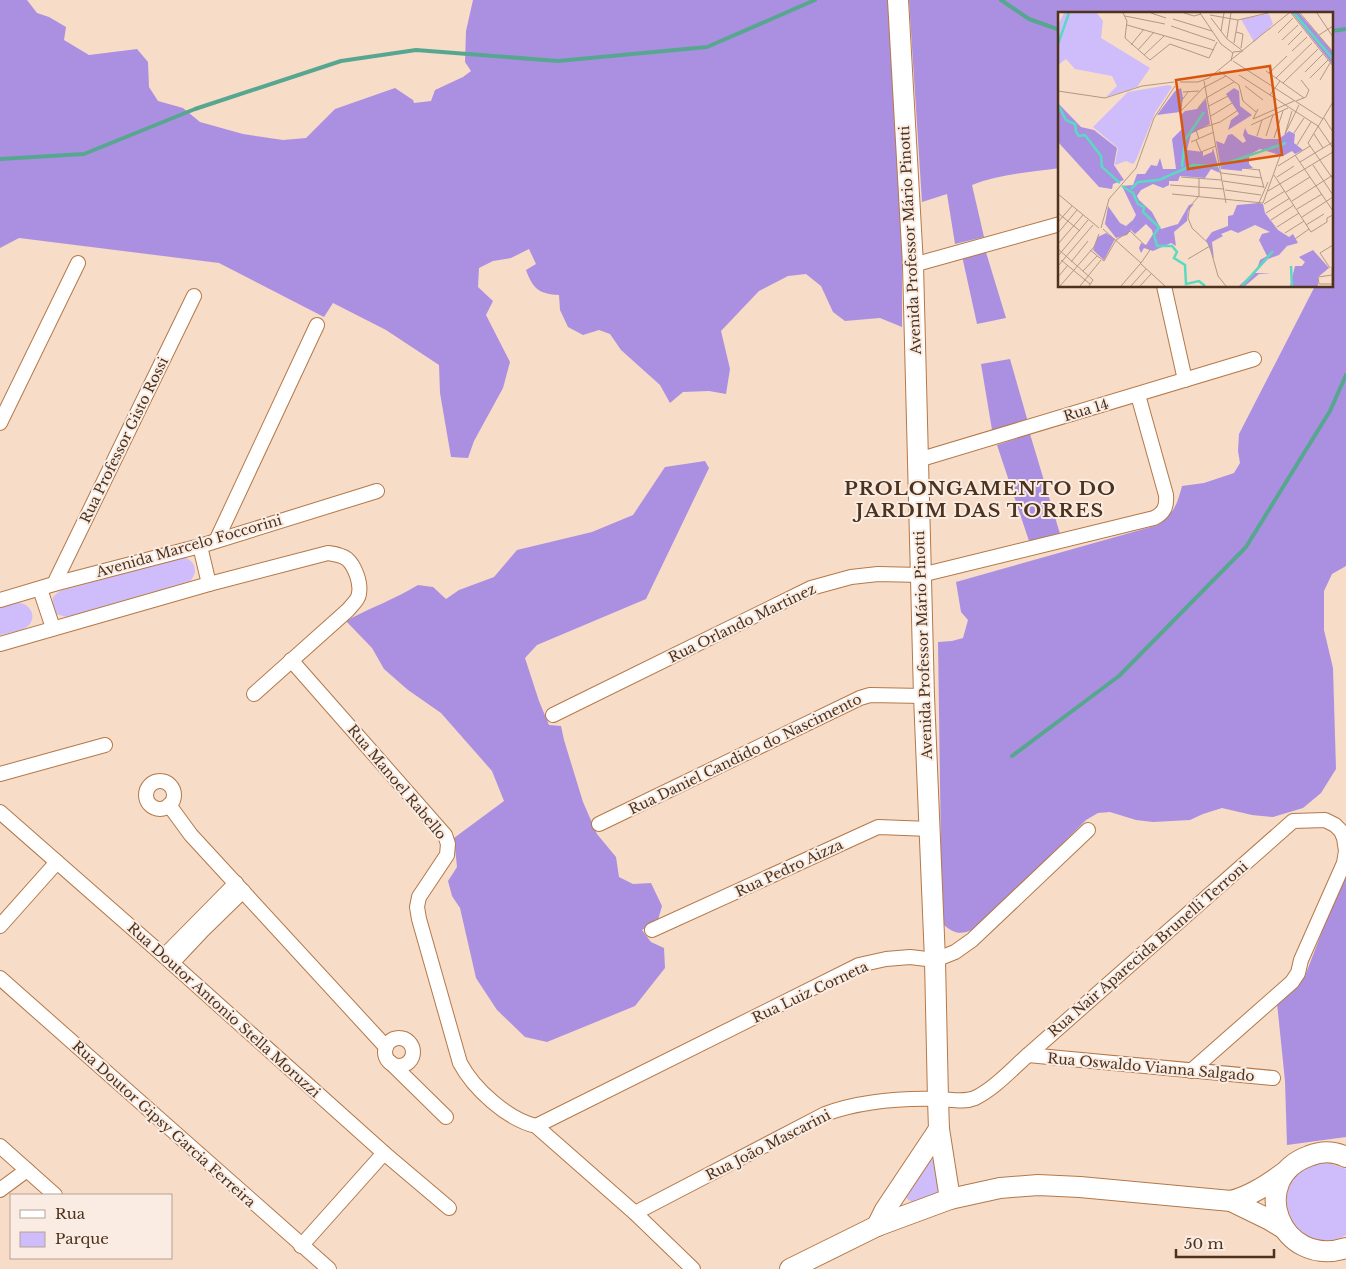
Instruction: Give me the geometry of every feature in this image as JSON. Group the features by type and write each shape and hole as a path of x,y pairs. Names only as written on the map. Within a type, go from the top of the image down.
{"street":[{"name":"Avenida Professor Mário Pinotti","path":"898,0 912,266 939,1128 950,1200"},
{"path":"912,266 1058,225"},
{"path":"0,423 78,263"},
{"path":"1164,288 1185,380"},
{"name":"Rua Professor Gisto Rossi","path":"54,584 194,296"},
{"path":"217,539 317,325"},
{"name":"Rua 14","path":"918,460 1254,359"},
{"name":"Rua Orlando Martinez","path":"553,715 811,588 851,577 878,574 922,575 1154,518 1162,514 1167,503 1164,485 1138,395"},
{"name":"Avenida Marcelo Foccorini","path":"0,600 200,546 217,539 377,491"},
{"path":"200,546 209,584"},
{"path":"0,644 209,584 328,553 336,554 348,560 357,576 360,593 357,599 348,610 254,694"},
{"path":"40,589 53,628"},
{"name":"Rua Manoel Rabello","path":"291,660 445,835 448,844 447,855 419,897 417,906 418,918 460,1063 474,1085 507,1112 524,1123 536,1126 635,1213 693,1269"},
{"name":"Rua Daniel Candido do Nascimento","path":"599,824 860,698 870,695 924,696"},
{"path":"0,774 105,745"},
{"path":"169,806 191,835 386,1047 386,1058 389,1062 446,1117"},
{"name":"Rua Doutor Antonio Stella Moruzzi","path":"0,812 384,1154 449,1208"},
{"name":"Rua Nair Aparecida Brunelli Terroni","path":"938,1099 961,1101 974,1098 989,1088 1292,821 1325,820 1335,825 1341,831 1344,838 1346,851"},
{"name":"Rua Pedro Aizza","path":"652,930 878,827 930,829"},
{"path":"935,960 955,952 972,940 1088,830"},
{"path":"1192,1071 1292,982 1298,973 1301,960 1344,863 1346,851"},
{"path":"0,926 57,862"},
{"path":"168,960 203,930 239,888"},
{"name":"Rua Luiz Corneta","path":"536,1126 859,966 886,959 910,957 935,960"},
{"name":"Rua Doutor Gipsy Garcia Ferreira","path":"0,978 329,1269"},
{"path":"386,1047 394,1039 399,1038 409,1042 413,1052 419,1090"},
{"path":"389,1062 394,1065 404,1064 409,1061 413,1052"},
{"name":"Rua Oswaldo Vianna Salgado","path":"1028,1055 1273,1078"},
{"name":"Rua João Mascarini","path":"635,1213 824,1114 862,1103 938,1099"},
{"path":"877,1226 885,1210 939,1128"},
{"path":"0,1146 54,1194"},
{"path":"790,1269 877,1226 950,1200 1000,1188 1038,1185 1230,1200 1241,1198 1259,1189 1285,1172 1300,1159 1318,1152 1344,1153"},
{"path":"302,1246 384,1154"},
{"path":"0,1190 27,1170"},
{"path":"1282,1228 1276,1210 1277,1190 1285,1172"},
{"path":"1230,1200 1268,1219 1282,1228 1296,1243 1314,1251 1334,1252 1346,1248"}],"green space":[{"path":"183,557 193,564 195,570 190,581 67,617 56,614 52,606 53,597 60,591"},
{"path":"18,603 29,608 32,615 31,622 28,626 15,632 0,635 0,607"},
{"path":"926,1160 935,1160 939,1190 935,1195 914,1203 907,1199 905,1194"},
{"path":"1329,1163 1346,1169 1346,1235 1327,1241 1311,1238 1299,1230 1290,1217 1287,1202 1289,1187 1298,1174 1316,1164"}],"shaded area":[{"path":"0,0 27,0 37,13 49,17 66,27 64,40 89,55 137,49 148,62 149,87 158,101 183,108 200,122 243,134 283,140 306,138 335,109 395,88 413,100 414,103 431,101 435,90 463,77 471,71 465,62 466,31 473,0 888,0 902,219 902,327 880,318 845,321 833,312 821,286 806,274 788,276 759,291 721,331 730,369 726,394 709,391 683,392 670,403 660,385 621,350 610,334 599,330 583,335 568,327 560,310 559,295 542,292 531,282 526,270 536,264 529,249 511,258 493,261 479,268 478,287 493,301 486,315 510,362 503,388 474,441 468,458 451,457 440,393 439,365 386,330 333,303 324,317 219,263 19,238 0,248"},
{"path":"909,0 1346,0 1346,566 1332,574 1324,591 1324,630 1333,668 1336,769 1321,793 1303,808 1273,817 1252,815 1222,808 1190,820 1153,822 1136,820 1110,812 1098,813 1086,820 985,922 963,933 953,931 942,923 938,642 963,638 968,620 961,612 956,582 1158,525 1168,517 1174,508 1182,486 1204,483 1234,473 1240,463 1238,451 1239,434 1314,288 1334,288 1334,12 1058,12 1058,168 1004,176 972,185 984,237 955,244 947,194 922,202"},
{"path":"985,249 1006,318 977,324 962,256"},
{"path":"1010,359 1028,422 992,430 981,364"},
{"path":"1030,434 1061,537 1030,544 997,445"},
{"path":"705,461 709,468 646,599 537,645 525,658 549,725 561,726 583,802 597,834 616,857 619,877 633,884 651,883 662,906 658,920 642,930 651,942 664,948 665,968 635,1006 547,1042 525,1037 497,1010 476,978 460,908 452,896 448,881 457,867 454,838 504,801 492,771 441,713 408,690 384,669 372,648 346,621 418,585 433,587 446,599 459,590 494,577 517,550 592,532 633,515 665,467"},
{"path":"1346,869 1346,1137 1287,1145 1285,1081 1277,1003 1305,976"}],"waterway":[{"path":"0,159 84,154 195,109 341,61 416,50 558,61 707,47 815,0"},
{"path":"1001,0 1029,19 1058,29"},
{"path":"1334,31 1346,29"},
{"path":"1012,756 1119,676 1246,547 1330,411 1346,375"}],"district":[{"name":"PROLONGAMENTO DO JARDIM DAS TORRES","path":"980,499"}]}
